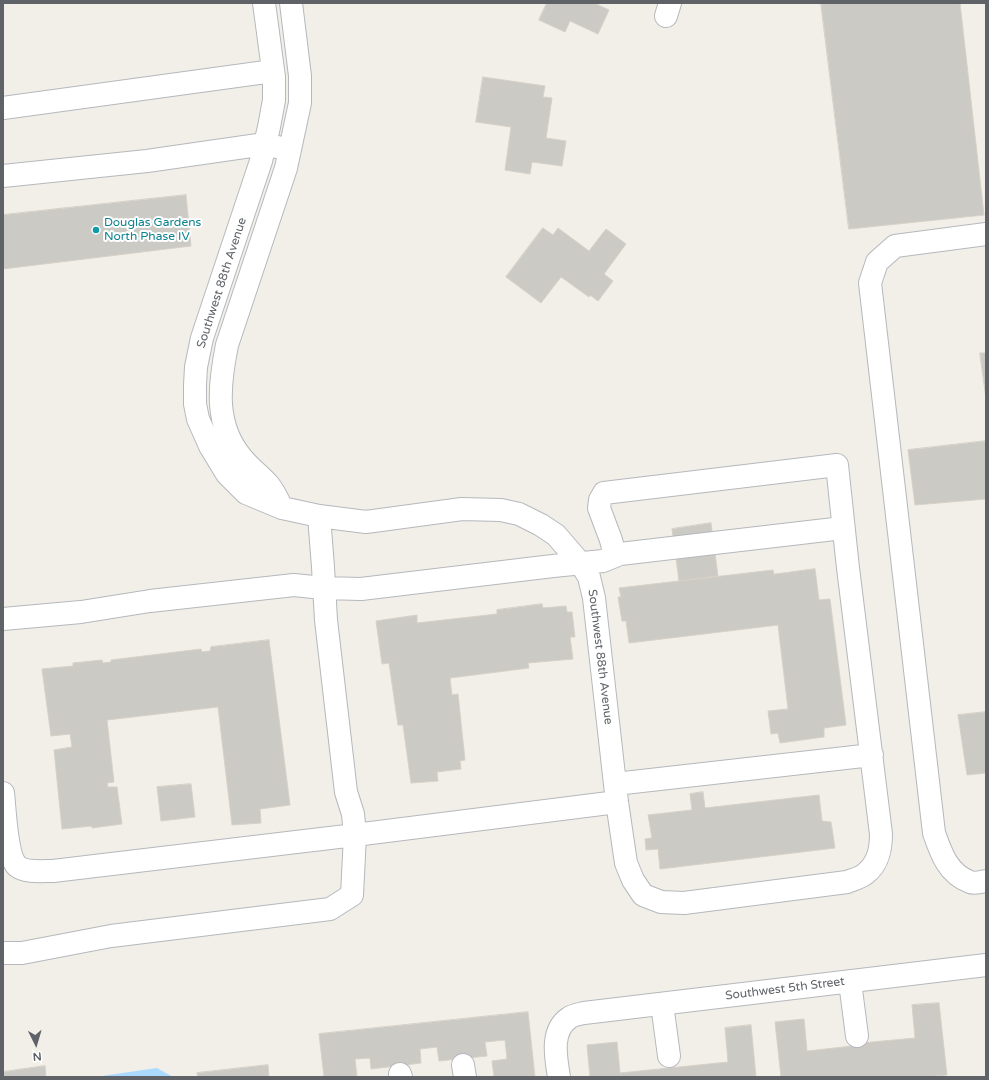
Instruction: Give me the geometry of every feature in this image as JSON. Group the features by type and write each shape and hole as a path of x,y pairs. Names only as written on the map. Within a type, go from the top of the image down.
{"street":[{"name":"Southwest 88th Avenue","path":"264,3 274,71 274,100 261,161 202,338 196,367 195,404 198,418 219,440 232,445 242,459 269,485 282,508 319,516 366,522 462,509 502,510 519,514 541,525 556,535 581,564 589,577 594,598 616,793 626,863 633,880 643,895 661,902 684,903 847,882 864,874 876,861 881,848 881,834 837,465 618,490 604,493 600,500 600,508 611,540 614,556"},
{"name":"Southwest 88th Avenue","path":"219,440 222,371 227,345 286,168 300,103 300,76 291,3"},
{"path":"3,108 274,71"},
{"path":"3,176 147,161 265,144 290,152"},
{"path":"986,234 895,246 877,262 870,283 934,833 943,858 954,872 972,883 986,881"},
{"path":"3,953 22,953 111,936 330,910 352,895 355,835 353,814 346,792 326,620 319,516"},
{"path":"3,619 81,612 150,601 294,585 323,588 361,589 581,564 604,561 614,556 714,542 844,528"},
{"path":"3,793 9,848 12,858 18,867 33,872 355,835 616,793 872,756"},
{"name":"Southwest 5th Street","path":"558,1077 556,1041 560,1028 569,1018 584,1012 986,965"},
{"path":"850,982 857,1036"},
{"path":"662,1004 669,1056"}],"water":[{"path":"157,1068 173,1077 95,1077"}],"building":[{"path":"547,3 594,3 609,10 598,34 570,21 565,32 539,20"},
{"path":"821,3 960,3 984,215 849,229"},
{"path":"483,77 545,86 543,97 552,98 546,138 566,141 562,166 532,162 530,174 505,170 511,127 476,122"},
{"name":"Douglas Gardens North Phase IV","path":"186,195 191,246 3,269 3,215"},
{"path":"543,228 553,235 558,228 589,251 606,229 626,244 604,274 613,281 598,301 590,295 589,297 561,277 541,303 506,277"},
{"path":"980,353 986,353 986,398"},
{"path":"986,441 986,499 915,505 908,450"},
{"path":"711,523 718,576 679,581 672,529"},
{"path":"815,569 819,600 830,599 846,725 824,728 824,737 780,743 778,733 771,734 768,711 788,709 778,625 629,643 626,621 622,621 618,597 621,597 619,588 773,570 774,574"},
{"path":"542,604 543,608 566,606 567,612 572,612 575,637 570,637 573,659 528,663 529,668 450,678 452,695 458,694 465,760 460,761 461,769 437,772 438,781 411,783 403,725 398,725 389,663 382,664 376,621 417,615 417,623 497,614 497,610"},
{"path":"269,640 290,805 260,809 261,823 232,825 218,707 107,720 114,782 107,783 108,787 117,787 122,824 92,828 92,826 62,829 54,750 72,747 70,734 51,736 42,669 73,666 73,663 102,660 103,663 111,662 111,660 201,649 202,652 210,651 211,647"},
{"path":"986,712 986,773 967,775 958,715"},
{"path":"191,784 195,817 161,821 157,787"},
{"path":"703,792 705,808 819,795 822,821 831,822 835,848 660,869 658,849 646,850 645,839 652,838 648,815 692,810 690,794"},
{"path":"939,1003 947,1075 925,1077 781,1077 775,1022 804,1019 807,1051 862,1045 862,1043 915,1038 912,1005"},
{"path":"528,1012 535,1077 494,1077 492,1061 507,1059 505,1040 485,1042 487,1056 439,1061 437,1047 420,1049 421,1063 371,1069 370,1058 355,1059 357,1077 324,1077 319,1034"},
{"path":"751,1025 756,1077 590,1077 587,1045 617,1042 620,1073 728,1062 725,1028"},
{"path":"268,1065 269,1077 198,1077 197,1073"},
{"path":"45,1066 46,1077 3,1077 3,1072"}],"place":[{"name":"Douglas Gardens North Phase IV","path":"96,230"}]}
